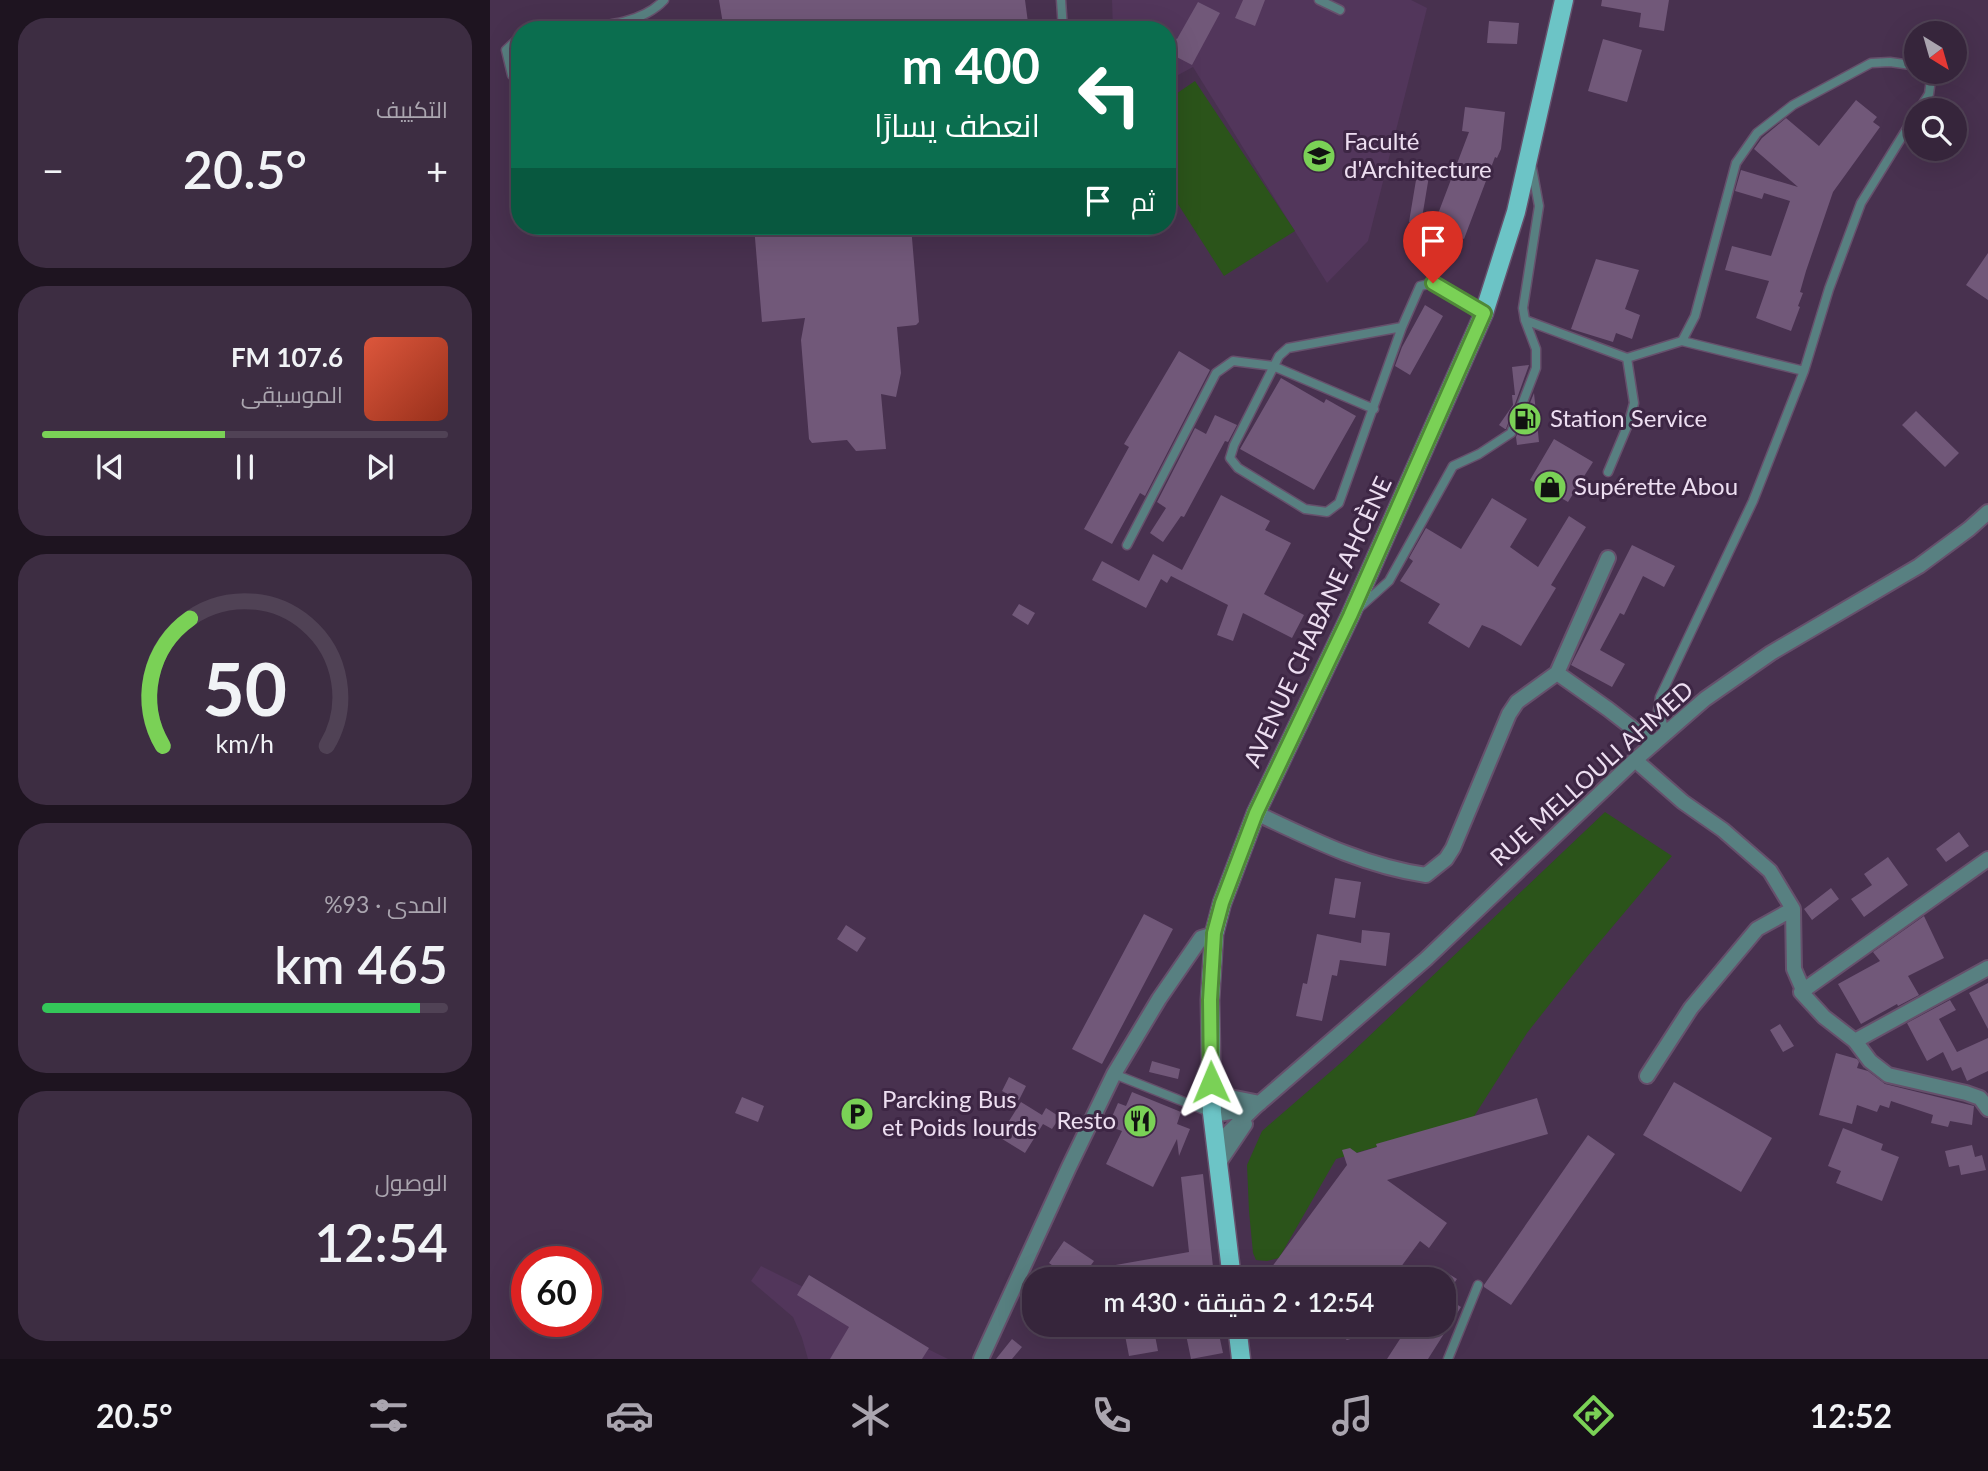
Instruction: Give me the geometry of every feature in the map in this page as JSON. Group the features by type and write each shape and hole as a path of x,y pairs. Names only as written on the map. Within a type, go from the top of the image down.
{"main road":[{"name":"AVENUE CHABANE AHCÈNE","path":"1231,1267 1212,1113 1210,1000 1214,933 1222,903 1256,813 1350,616 1484,313 1516,212 1564,0"},
{"path":"1238,1337 1241,1359"}],"street":[{"name":"RUE MELLOULI AHMED","path":"1216,1145 1257,1105 1426,958 1634,760 1705,699 1771,653 1919,566 1988,512"},
{"path":"1256,813 1354,858 1396,871 1426,875 1446,859 1453,848 1509,714 1517,702 1557,673 1608,558"},
{"path":"1557,673 1653,744"},
{"path":"1634,760 1683,802 1723,830 1770,872 1793,909 1794,969 1803,990 1801,992"},
{"path":"1801,992 1988,859"},
{"path":"1647,1076 1691,1008 1757,929 1793,909"},
{"path":"981,1359 1114,1074 1159,999 1201,938 1214,933"},
{"path":"1855,1041 1988,968"},
{"path":"1801,992 1824,1017 1855,1041 1870,1061 1888,1074 1980,1098 1988,1110"},
{"path":"1211,1082 1230,1097 1257,1105"},
{"path":"1212,1113 1219,1114 1257,1105"},
{"path":"1218,1164 1257,1105"}],"lane":[{"path":"624,21 643,15 664,0"},
{"path":"1061,0 1062,21"},
{"path":"1319,0 1340,10"},
{"path":"511,45 506,50 511,71"},
{"path":"1682,341 1695,316 1736,163 1757,132 1793,105 1871,63 1904,64"},
{"path":"1666,733 1658,710 1660,697 1753,501 1804,371 1829,289 1861,203 1904,133"},
{"path":"1350,616 1389,581 1453,466 1479,454 1511,433 1536,368 1536,349 1525,320 1524,296 1539,206 1529,154"},
{"path":"1402,327 1288,348 1273,366 1234,444 1230,458 1238,468 1306,509 1327,512 1339,503 1402,327 1420,286 1433,283 1484,313"},
{"path":"1525,320 1627,358 1682,341 1804,371"},
{"path":"1608,472 1634,403 1627,358"},
{"path":"1127,545 1216,373 1233,360 1273,366 1374,409"},
{"path":"1114,1074 1212,1113"},
{"path":"1448,1359 1478,1285"}],"shaded area":[{"name":"Faculté d'Architecture","path":"1112,0 1411,0 1427,8 1368,241 1327,283 1193,67 1176,76 1176,21 1113,21"},
{"path":"761,1266 948,1359 808,1359 793,1317 751,1281"}],"green space":[{"path":"1195,81 1295,231 1224,276 1176,201 1176,94"},
{"path":"1605,812 1672,856 1527,1033 1473,1118 1336,1159 1279,1258 1256,1260 1249,1211 1247,1165 1262,1131 1344,1060"}],"building":[{"path":"719,0 1025,0 1028,21 722,21"},
{"path":"1243,0 1265,0 1255,26 1235,18"},
{"path":"1602,0 1669,0 1664,31 1639,27 1641,13 1601,6"},
{"path":"1198,2 1220,13 1192,65 1176,57 1177,39"},
{"path":"1489,21 1519,23 1517,44 1487,43"},
{"path":"1603,39 1642,50 1627,102 1588,91"},
{"path":"1856,100 1877,117 1873,122 1880,127 1833,192 1806,271 1800,292 1803,293 1798,306 1800,307 1791,331 1756,318 1769,281 1725,270 1732,246 1771,256 1790,201 1764,193 1762,199 1735,191 1741,170 1798,187 1754,149 1762,138 1786,118 1819,146"},
{"path":"1465,107 1505,112 1501,149 1497,158 1495,157 1464,239 1433,227 1469,132 1462,131"},
{"path":"1417,174 1429,176 1421,224 1409,222"},
{"path":"755,235 912,235 919,322 916,325 897,327 901,373 896,397 881,394 886,449 856,451 847,440 812,443 809,439 801,340 805,318 762,322"},
{"path":"1988,253 1988,300 1966,285"},
{"path":"1596,259 1639,270 1625,309 1640,315 1632,339 1616,333 1613,342 1571,329"},
{"path":"1425,305 1443,316 1410,375 1395,366 1402,347"},
{"path":"1179,351 1210,370 1145,496 1140,493 1112,544 1084,529 1129,447 1124,444"},
{"path":"1529,365 1505,429 1499,425 1513,405 1512,395 1515,395 1512,367"},
{"path":"1281,378 1324,403 1326,399 1356,416 1314,490 1240,449"},
{"path":"1534,393 1539,442 1517,445 1516,437"},
{"path":"1916,411 1959,453 1945,467 1902,425"},
{"path":"1215,415 1237,425 1228,442 1225,441 1184,517 1181,516 1163,542 1150,533 1166,508 1157,502 1195,428 1206,434"},
{"path":"1554,439 1593,462 1568,502 1530,480"},
{"path":"1221,495 1270,521 1265,530 1291,543 1264,594 1304,615 1292,638 1243,613 1233,641 1217,635 1228,605 1171,576 1167,583 1161,579 1146,608 1092,580 1102,561 1139,581 1153,554 1182,570"},
{"path":"1492,498 1527,519 1510,547 1538,567 1569,516 1586,527 1551,585 1556,588 1521,646 1482,625 1469,648 1428,623 1440,604 1400,581 1413,561 1409,558 1426,528 1461,549"},
{"path":"1632,545 1675,566 1664,587 1643,576 1624,615 1620,613 1600,650 1625,664 1612,687 1571,665"},
{"path":"1019,604 1035,613 1028,625 1012,615"},
{"path":"1959,832 1969,846 1946,862 1936,849"},
{"path":"1888,857 1908,885 1864,917 1851,899 1872,885 1864,874"},
{"path":"1335,878 1361,882 1355,918 1329,914"},
{"path":"1831,888 1839,899 1812,920 1804,909"},
{"path":"1144,914 1173,929 1102,1064 1072,1049"},
{"path":"1924,916 1944,958 1908,976 1919,995 1861,1024 1838,984 1880,961 1873,952"},
{"path":"846,925 866,938 857,952 837,939"},
{"path":"1362,930 1390,933 1386,966 1340,960 1337,976 1332,975 1322,1021 1296,1016 1303,983 1307,984 1317,934 1361,943"},
{"path":"1988,983 1988,1029 1969,993"},
{"path":"1950,1000 1956,1010 1939,1019 1957,1052 1988,1038 1988,1071 1967,1081 1961,1067 1952,1071 1943,1052 1927,1061 1907,1023"},
{"path":"1780,1024 1794,1046 1783,1052 1770,1030"},
{"path":"1836,1053 1857,1059 1857,1068 1868,1071 1885,1084 1974,1106 1972,1125 1950,1121 1948,1127 1931,1123 1933,1115 1891,1101 1889,1108 1880,1105 1877,1112 1857,1105 1852,1124 1819,1115"},
{"path":"1152,1061 1180,1069 1178,1079 1149,1072"},
{"path":"1009,1077 1026,1086 1019,1100 1002,1091"},
{"path":"1674,1082 1772,1138 1741,1192 1643,1135"},
{"path":"1132,1092 1181,1112 1177,1124 1190,1129 1179,1156 1177,1139 1153,1187 1106,1164 1122,1131 1108,1126 1118,1103 1126,1106"},
{"path":"742,1097 764,1106 758,1122 735,1113"},
{"path":"1537,1098 1548,1134 1387,1180 1447,1223 1429,1248 1420,1241 1401,1267 1272,1267 1347,1165 1342,1150 1350,1148 1357,1153 1377,1147 1376,1144"},
{"path":"1021,1102 1042,1115 1046,1108 1060,1117 1052,1129 1043,1124 1025,1153 999,1137"},
{"path":"1843,1128 1883,1144 1881,1150 1899,1157 1882,1201 1836,1183 1841,1171 1828,1166"},
{"path":"1588,1135 1615,1154 1511,1305 1484,1285"},
{"path":"1972,1145 1975,1157 1982,1155 1986,1170 1961,1175 1959,1165 1949,1167 1945,1151"},
{"path":"1203,1174 1213,1267 1110,1267 1189,1252 1181,1177"},
{"path":"1064,1241 1094,1261 1090,1267 1055,1267 1049,1263"},
{"path":"809,1275 929,1348 922,1359 830,1359 849,1327 797,1295"},
{"path":"1125,1337 1155,1337 1158,1351 1129,1356"},
{"path":"1186,1337 1220,1337 1223,1353 1191,1359"},
{"path":"1401,1337 1442,1337 1428,1359 1387,1359"},
{"path":"1012,1339 1022,1347 1012,1359 996,1359"}],"place":[{"name":"Faculté d'Architecture","path":"1319,156"},
{"name":"Station Service","path":"1525,419"},
{"name":"Supérette Abou","path":"1550,487"},
{"name":"Parcking Bus et Poids lourds","path":"857,1114"},
{"name":"Resto","path":"1140,1121"}],"route":[{"path":"1211,1082 1210,1000 1214,933 1222,903 1256,813 1350,616 1484,313 1433,283"}]}
